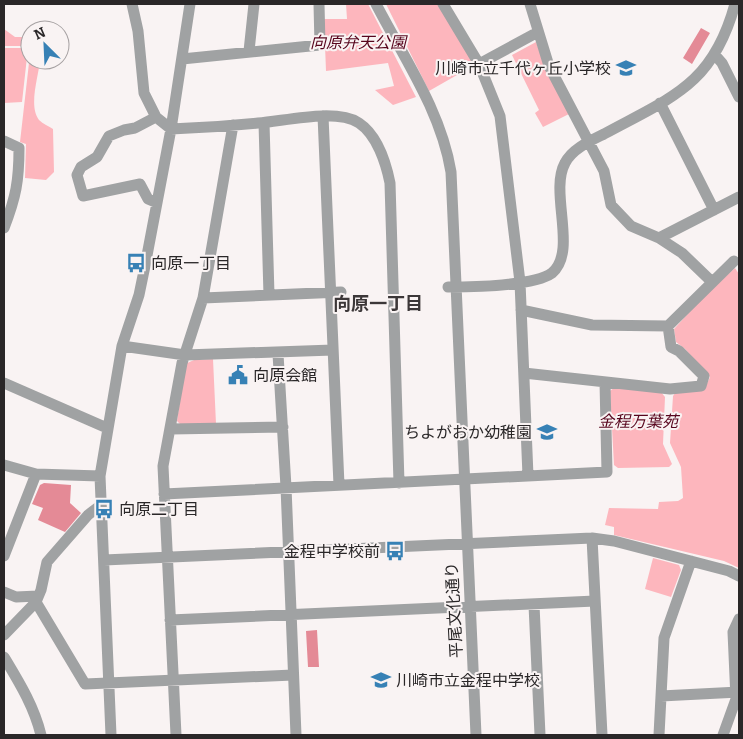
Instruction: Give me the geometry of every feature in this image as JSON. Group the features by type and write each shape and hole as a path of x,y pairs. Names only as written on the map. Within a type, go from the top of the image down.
{"street":[{"path":"132,4 138,31 144,92 156,116 170,130 264,123 323,116 349,118 360,124 370,134 386,163 390,183 389,289 399,483"},
{"path":"111,735 100,476 122,346 139,295 170,130 190,4"},
{"path":"249,51 254,4"},
{"path":"182,59 320,45 319,4"},
{"name":"平尾文化通り","path":"376,4 426,98 446,143 451,172 452,287 468,544 476,735"},
{"path":"443,4 479,64 500,116 520,282 528,476"},
{"path":"530,4 549,66 590,141 604,171 611,205 631,226 659,238 682,254 711,281"},
{"path":"452,287 539,280 552,272 559,263 563,232 560,172 572,153 590,141 660,103 698,78 715,55 726,35 735,4"},
{"path":"479,64 538,32"},
{"path":"715,55 722,62 739,97"},
{"path":"660,103 714,210"},
{"path":"156,116 135,128 109,136 97,157 80,167 77,175 83,196 140,184 148,199 156,202"},
{"path":"323,116 335,292 333,350 340,485"},
{"path":"264,123 269,295"},
{"path":"176,735 164,466 185,355 203,298 233,125"},
{"path":"4,141 19,148 19,166 16,199 4,228"},
{"path":"659,238 739,197"},
{"path":"521,310 592,325 668,326 711,281 737,260"},
{"path":"702,273 737,260"},
{"path":"389,289 405,288"},
{"path":"203,298 335,292"},
{"path":"524,373 670,389 701,386 704,376 679,351 671,347 668,326"},
{"path":"122,346 185,355 278,354 333,350"},
{"path":"278,354 286,487 296,735"},
{"path":"164,494 607,472 605,382"},
{"path":"4,384 107,428"},
{"path":"171,429 283,427"},
{"path":"4,465 36,474 100,476"},
{"path":"4,556 36,474"},
{"path":"4,635 37,598 47,562 88,515 100,505"},
{"path":"104,560 592,538 614,541 729,571 739,576"},
{"path":"592,538 602,735"},
{"path":"659,735 664,638 691,561"},
{"path":"4,592 16,597 37,598"},
{"path":"37,598 85,684 293,675"},
{"path":"170,620 595,601"},
{"path":"534,605 540,735"},
{"path":"723,735 738,692 733,632 739,619"},
{"path":"4,657 26,695 37,718 42,735"},
{"path":"661,696 738,692"}],"green space":[{"name":"向原弁天公園","path":"346,4 368,4 416,97 393,105 375,90 394,86 388,63 326,71 324,19 347,19"},
{"path":"386,4 439,4 473,60 471,67 429,91"},
{"path":"4,29 15,37 20,37 20,46 4,46"},
{"path":"536,42 548,73 569,114 543,127 535,113 539,110 512,55"},
{"path":"4,48 20,48 20,70 26,70 22,102 4,103"},
{"path":"28,70 38,70 34,107 39,120 53,129 54,172 46,180 25,178 26,144 20,142"},
{"path":"735,268 739,274 739,568 724,561 614,535 614,527 605,525 609,508 658,509 659,502 678,501 683,498 681,467 670,443 673,396 676,392 704,390 710,377 685,349 676,342 674,329 705,295"},
{"path":"213,359 216,424 181,425 177,421 185,364 194,360"},
{"name":"金程万葉苑","path":"615,387 661,392 665,397 663,444 672,464 669,467 618,468 614,465 610,391"},
{"path":"653,558 679,565 681,570 671,597 645,589"}],"shaded area":[{"path":"701,28 710,33 692,64 683,58"},
{"path":"44,483 71,485 70,503 81,513 65,532 38,520 43,508 32,504 40,485"},
{"path":"317,630 319,667 308,667 306,631"}],"place":[{"name":"川崎市立千代ヶ丘小学校","path":"626,68"},
{"name":"向原一丁目","path":"136,263"},
{"name":"向原会館","path":"238,375"},
{"name":"ちよがおか幼稚園","path":"547,432"},
{"name":"向原二丁目","path":"104,509"},
{"name":"金程中学校前","path":"395,551"},
{"name":"川崎市立金程中学校","path":"381,680"}],"district":[{"name":"向原一丁目","path":"378,304"}]}
